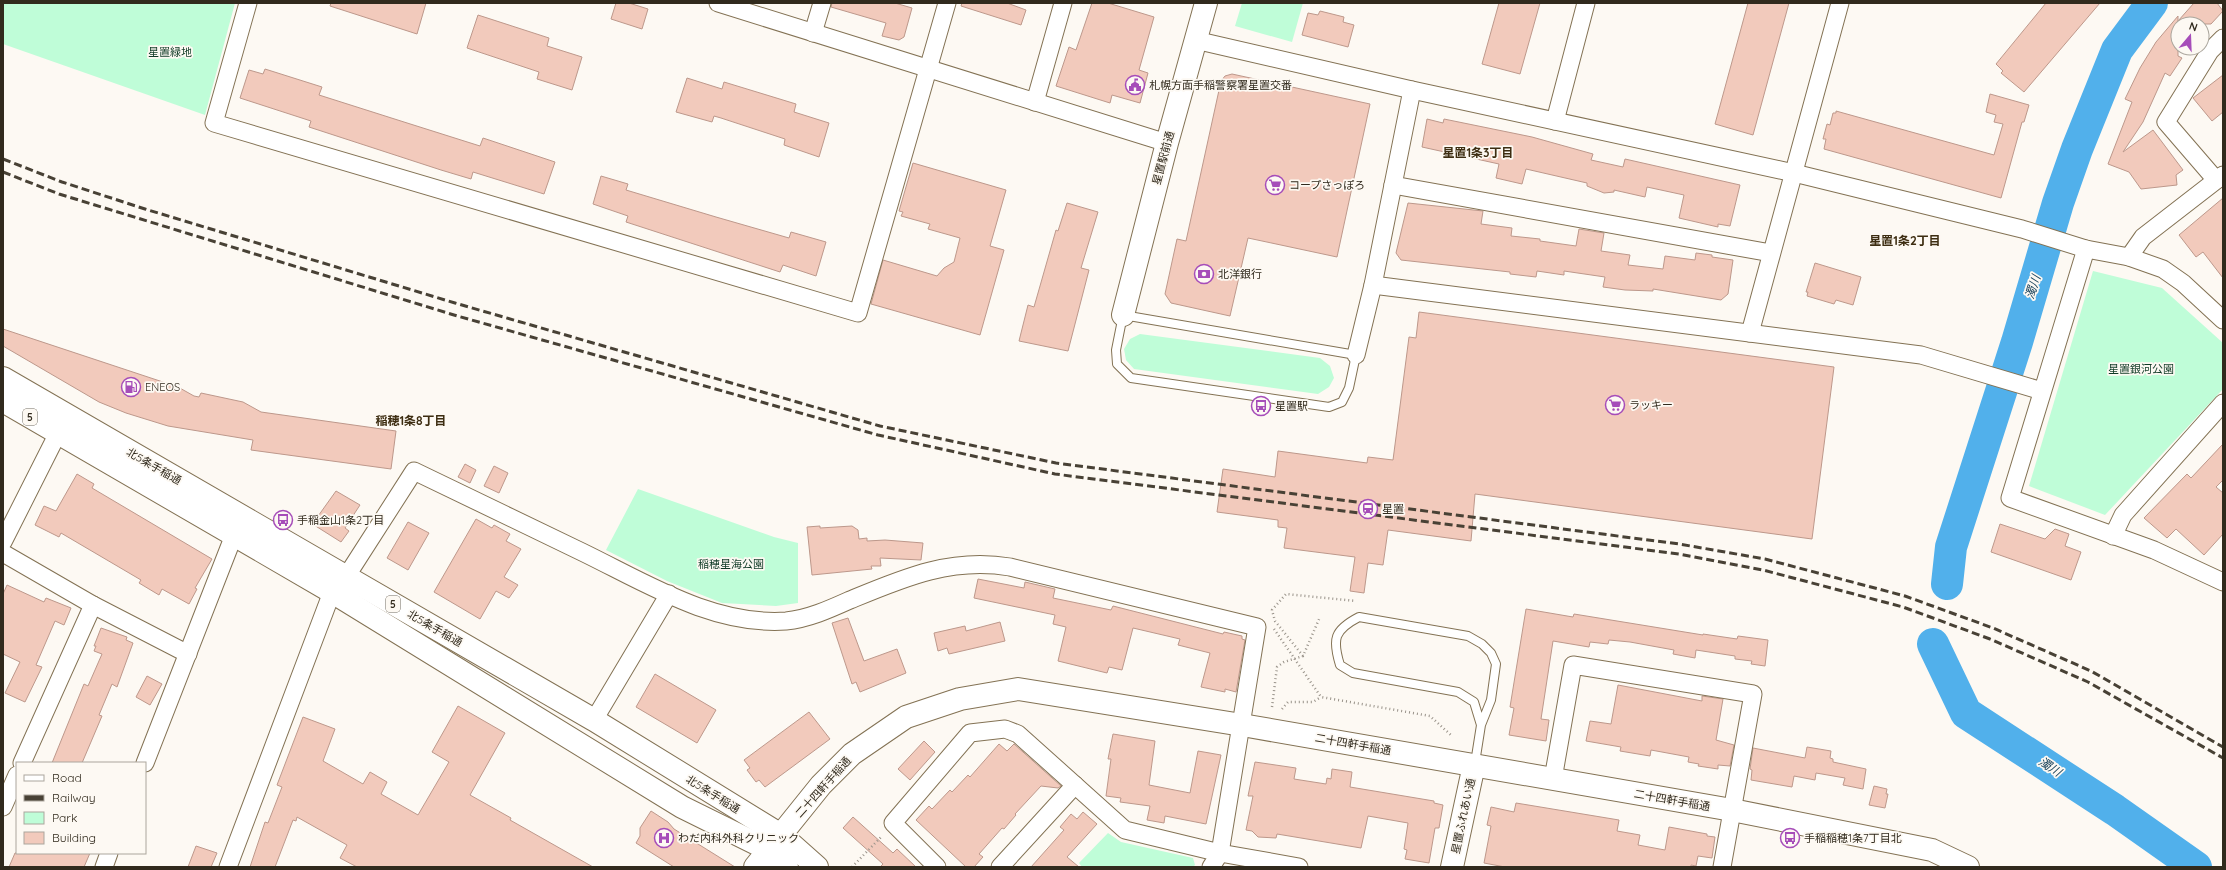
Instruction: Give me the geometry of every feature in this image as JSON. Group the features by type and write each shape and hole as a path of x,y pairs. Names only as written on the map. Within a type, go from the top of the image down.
{"main road":[{"name":"星置駅前通","path":"1123,315 1166,143 1206,3"},
{"name":"北5条手稲通","path":"3,378 339,584 682,806 775,843 787,867"},
{"name":"北5条手稲通","path":"3,401 234,535 339,584 594,720 775,843 817,867"},
{"name":"二十四軒手稲通","path":"756,867 821,786 852,754 906,717 960,699 1018,689 1242,725 1732,810 1932,850 1968,867"},
{"name":"星置ふれあい通","path":"1452,867 1474,765"}],"street":[{"path":"248,3 214,123 858,312 947,3"},
{"path":"718,3 1166,143"},
{"path":"813,33 822,3"},
{"path":"1035,102 1063,3"},
{"path":"1555,121 1586,3"},
{"path":"1750,333 1840,3"},
{"path":"2128,257 2144,237 2219,178 2166,122 2210,51 2223,38"},
{"path":"1195,40 1412,90 1794,173 2022,229 2086,249 2128,257 2164,270 2183,283 2221,315"},
{"path":"1356,355 1373,285 1412,90"},
{"path":"1393,184 1771,253"},
{"path":"2086,249 2034,389 2010,498 2154,550 2220,576"},
{"path":"1373,285 1921,355 2034,389"},
{"path":"2112,536 2123,515 2223,403"},
{"path":"3,542 58,433"},
{"path":"228,867 339,584 414,471 669,594 689,603 743,620 787,621 818,613 908,576 951,566 986,562 1010,566 1258,627 1220,853 1211,867"},
{"path":"145,762 234,535"},
{"path":"3,553 93,605 188,654"},
{"path":"594,720 669,594"},
{"path":"22,762 93,605"},
{"path":"1553,779 1573,665 1753,694 1722,867"},
{"path":"937,867 893,823 970,733 1005,729 1018,734 1125,830 1220,853 1299,867"},
{"path":"3,807 16,777"},
{"path":"1000,867 1075,785"},
{"path":"104,867 109,854"}],"lane":[{"path":"1123,315 1356,355 1349,388 1342,402 1329,407 1131,378 1118,364 1116,350 1123,315"},
{"path":"1474,765 1481,725 1491,700 1496,664 1491,653 1482,644 1468,636 1359,617 1346,624 1337,633 1335,648 1340,665 1353,673 1458,692 1474,702 1481,725"}],"path":[{"path":"1303,656 1275,621 1272,610 1286,594 1356,601"},
{"path":"1303,656 1320,617"},
{"path":"1271,626 1321,697"},
{"path":"1272,707 1277,667 1295,658 1303,656"},
{"path":"1282,709 1288,702 1313,702 1321,697 1430,716 1452,736"},
{"path":"852,867 885,832"}],"green space":[{"name":"星置緑地","path":"3,3 235,3 205,115 3,44"},
{"path":"1242,3 1303,3 1292,42 1235,26"},
{"name":"星置銀河公園","path":"2093,271 2162,288 2223,343 2223,389 2105,515 2029,486"},
{"path":"1140,334 1320,358 1330,366 1334,378 1329,387 1318,394 1134,369 1126,360 1124,349 1130,339"},
{"name":"稲穂星海公園","path":"638,489 774,537 798,543 798,603 776,606 722,603 667,581 606,550"},
{"path":"1108,833 1121,842 1193,858 1195,865 1193,867 1082,867 1079,863"}],"building":[{"path":"331,3 426,3 417,34 330,6"},
{"path":"616,3 629,3 648,9 642,29 611,19"},
{"path":"832,3 895,3 912,8 904,37 899,40 882,36 886,23 831,7"},
{"path":"962,3 1007,3 1026,10 1021,25 961,6"},
{"path":"1092,3 1108,3 1154,17 1139,70 1148,73 1140,103 1112,95 1110,103 1056,86 1069,47 1076,50"},
{"path":"1499,3 1540,3 1520,74 1482,64"},
{"path":"1748,3 1789,3 1753,135 1715,124"},
{"path":"2046,3 2100,3 2024,92 2001,73 2003,71 1996,64"},
{"path":"2194,3 2217,3 2223,11 2211,24 2210,16 2182,16"},
{"path":"1320,11 1344,17 1343,22 1354,25 1348,47 1302,35 1308,13 1318,15"},
{"path":"478,15 549,38 547,46 582,57 572,90 537,79 539,72 467,48"},
{"path":"2170,25 2170,56 2178,56 2182,58 2170,76 2165,73 2143,122 2123,152 2153,130 2183,170 2176,175 2177,185 2141,189 2129,172 2108,164 2132,102 2125,99 2140,68 2156,42"},
{"path":"265,69 322,87 319,95 480,146 483,138 555,162 544,194 473,172 471,179 441,170 309,127 311,121 240,98 249,70 263,74"},
{"name":"コープさっぽろ","path":"1232,74 1370,104 1337,257 1248,238 1230,316 1171,303 1165,294 1177,239 1186,241 1221,81 1225,76"},
{"path":"2223,75 2223,112 2212,121 2193,98"},
{"path":"687,78 722,89 724,82 796,104 794,112 829,123 819,157 784,145 785,139 721,118 714,116 712,122 676,112"},
{"path":"1990,94 2029,105 2024,122 2022,122 2001,198 1824,149 1826,139 1823,139 1827,124 1830,125 1833,113 1836,113 1836,111 1994,155 2003,124 1994,122 1996,115 1986,112"},
{"path":"1427,119 1443,123 1444,119 1532,137 1593,154 1591,160 1623,167 1625,159 1740,185 1730,226 1718,224 1718,227 1679,218 1684,195 1647,187 1645,197 1614,190 1614,192 1604,193 1587,186 1587,183 1526,169 1522,184 1496,178 1499,164 1422,147"},
{"path":"913,163 1006,190 990,246 1004,250 980,335 871,304 883,260 937,276 944,268 954,262 960,238 928,229 930,224 901,216 903,212 899,211"},
{"path":"601,176 628,184 626,190 716,217 789,238 791,232 826,242 816,276 783,265 780,272 626,222 628,216 593,204"},
{"path":"2223,198 2223,278 2203,252 2196,257 2179,235"},
{"path":"1067,203 1098,212 1081,268 1089,270 1068,351 1019,341 1028,305 1034,307 1056,230 1058,231"},
{"path":"1408,203 1483,211 1481,224 1512,228 1511,236 1540,239 1540,241 1576,246 1579,229 1604,233 1601,251 1630,255 1628,265 1663,269 1665,256 1695,260 1696,253 1733,260 1728,294 1721,300 1653,289 1653,291 1625,290 1603,287 1605,277 1564,271 1564,275 1537,271 1536,277 1510,274 1510,272 1401,260 1396,253"},
{"path":"1815,263 1861,277 1853,305 1836,300 1834,304 1807,296 1808,292 1806,292"},
{"name":"ラッキー","path":"1419,312 1834,367 1812,539 1475,494 1471,541 1388,530 1383,565 1368,563 1364,593 1350,591 1355,557 1284,548 1287,528 1278,527 1278,520 1217,512 1223,469 1275,477 1278,451 1367,463 1368,457 1393,460 1409,337 1416,338"},
{"path":"3,329 178,387 194,396 199,397 201,393 243,402 261,412 396,431 391,469 251,450 253,440 168,426 126,413 99,402 3,346"},
{"path":"2223,444 2223,480 2216,487 2223,493 2223,534 2204,555 2176,529 2167,538 2144,518 2187,474 2191,478"},
{"path":"465,464 476,470 470,483 458,477"},
{"path":"494,466 508,473 499,493 484,486"},
{"path":"77,474 94,484 92,488 212,559 195,588 197,589 189,604 162,589 159,595 139,583 141,580 61,533 59,537 35,525 44,506 56,511"},
{"path":"336,491 360,505 345,528 349,531 341,542 314,525 316,519"},
{"path":"476,519 492,528 494,525 510,534 506,541 521,549 504,577 518,585 509,598 496,591 480,619 434,592"},
{"path":"408,522 429,533 408,570 387,558"},
{"path":"2000,524 2045,539 2055,529 2069,534 2065,546 2081,552 2071,580 1991,552"},
{"path":"820,526 820,528 852,526 858,530 859,539 867,538 867,541 885,540 923,543 921,560 880,558 881,566 871,566 872,569 812,575 807,527"},
{"path":"978,579 1024,588 1025,582 1055,589 1053,598 1111,610 1113,606 1223,634 1224,632 1242,636 1242,639 1245,640 1236,692 1225,689 1225,692 1201,687 1210,653 1178,645 1180,639 1133,628 1122,670 1109,667 1107,673 1058,661 1066,627 1053,624 1055,615 974,598"},
{"path":"7,585 44,602 46,598 71,608 64,625 55,621 36,665 42,667 25,702 5,693 20,662 3,654 3,594"},
{"path":"1526,609 1573,617 1574,614 1703,635 1737,639 1738,636 1768,640 1765,666 1751,664 1752,661 1735,659 1735,656 1696,650 1695,658 1673,654 1674,650 1630,642 1609,640 1608,644 1590,642 1589,647 1553,641 1541,719 1549,720 1546,741 1509,735 1514,708 1510,707"},
{"path":"848,618 864,661 897,649 906,673 860,692 856,682 852,684 832,623"},
{"path":"1000,622 1005,641 949,654 947,648 938,651 934,633 965,626 966,631"},
{"path":"101,628 127,637 126,640 133,643 117,687 112,684 99,715 102,716 82,762 52,762 84,684 88,686 102,654 94,651 96,646 94,646"},
{"path":"655,674 716,710 697,743 636,707"},
{"path":"147,676 162,684 150,705 136,697"},
{"path":"1618,685 1702,701 1702,696 1723,699 1716,740 1734,745 1730,766 1718,765 1718,769 1698,766 1699,764 1688,762 1689,757 1651,750 1650,756 1620,751 1621,747 1586,741 1590,721 1611,724"},
{"path":"458,706 505,733 470,795 511,818 510,820 593,867 357,867 340,858 347,845 297,817 296,821 293,820 275,867 250,867 265,822 268,823 282,787 277,785 303,717 335,729 323,761 363,784 370,772 387,782 381,794 418,815 449,762 432,752"},
{"path":"809,712 830,739 765,787 759,780 756,782 747,770 750,768 744,760"},
{"path":"1113,734 1155,741 1149,785 1190,793 1198,751 1221,755 1206,824 1165,816 1164,823 1147,820 1150,806 1120,802 1121,798 1106,796 1111,759 1108,759"},
{"path":"924,741 935,752 910,780 898,769"},
{"path":"999,744 1007,751 1014,744 1061,786 1058,788 1041,786 1015,814 1016,815 1004,829 1002,828 979,854 983,857 974,867 966,867 916,820 929,806 932,809 950,790 952,792 968,775 970,777"},
{"path":"1807,747 1831,751 1830,758 1833,759 1833,762 1866,769 1863,789 1843,785 1845,778 1816,773 1815,780 1794,776 1792,787 1751,780 1752,770 1750,769 1753,748 1805,758"},
{"path":"1255,762 1296,768 1294,779 1326,784 1327,778 1331,779 1332,769 1352,772 1350,787 1434,801 1434,803 1443,805 1439,828 1435,828 1429,863 1405,859 1407,850 1404,849 1408,823 1368,816 1361,848 1277,834 1276,838 1258,837 1252,831 1246,830 1253,796 1248,796"},
{"path":"1874,786 1887,789 1886,794 1888,794 1885,808 1869,805"},
{"path":"1516,803 1619,820 1617,831 1640,835 1638,845 1665,850 1669,827 1707,834 1707,836 1715,837 1712,858 1698,856 1696,866 1691,865 1691,867 1505,867 1484,863 1491,826 1487,825 1491,807 1514,812"},
{"name":"わだ内科外科クリニック","path":"651,811 668,822 674,829 735,867 674,867 636,843 640,836 640,828"},
{"path":"1083,812 1097,824 1067,857 1079,867 1031,867 1064,830 1060,827 1071,814 1077,819"},
{"path":"853,817 893,853 897,849 916,867 880,867 883,864 843,828"},
{"path":"196,846 217,853 211,867 188,867"},
{"path":"15,853 90,854 84,867 9,867"}],"waterway":[{"name":"濁川","path":"1947,584 1951,547 2017,342 2058,203 2077,149 2117,50 2152,3"},
{"name":"濁川","path":"1933,644 1966,713 2115,810 2196,867"}],"railway":[{"path":"3,159 62,182 145,209 455,303 880,426 1056,463 1679,544 1765,559 1905,596 1993,628 2091,671 2223,747"},
{"path":"3,172 59,194 454,315 878,435 1055,474 1679,554 1763,570 1903,607 1990,639 2088,682 2223,758"}],"place":[{"name":"札幌方面手稲警察署星置交番","path":"1135,85"},
{"name":"コープさっぽろ","path":"1275,185"},
{"name":"北洋銀行","path":"1204,274"},
{"name":"ENEOS","path":"131,387"},
{"name":"ラッキー","path":"1615,405"},
{"name":"星置駅","path":"1261,406"},
{"name":"星置","path":"1368,509"},
{"name":"手稲金山1条2丁目","path":"283,520"},
{"name":"わだ内科外科クリニック","path":"664,838"},
{"name":"手稲稲穂1条7丁目北","path":"1790,838"}],"district":[{"name":"星置1条3丁目","path":"1478,153"},
{"name":"星置1条2丁目","path":"1905,241"},
{"name":"稲穂1条8丁目","path":"411,421"}]}
